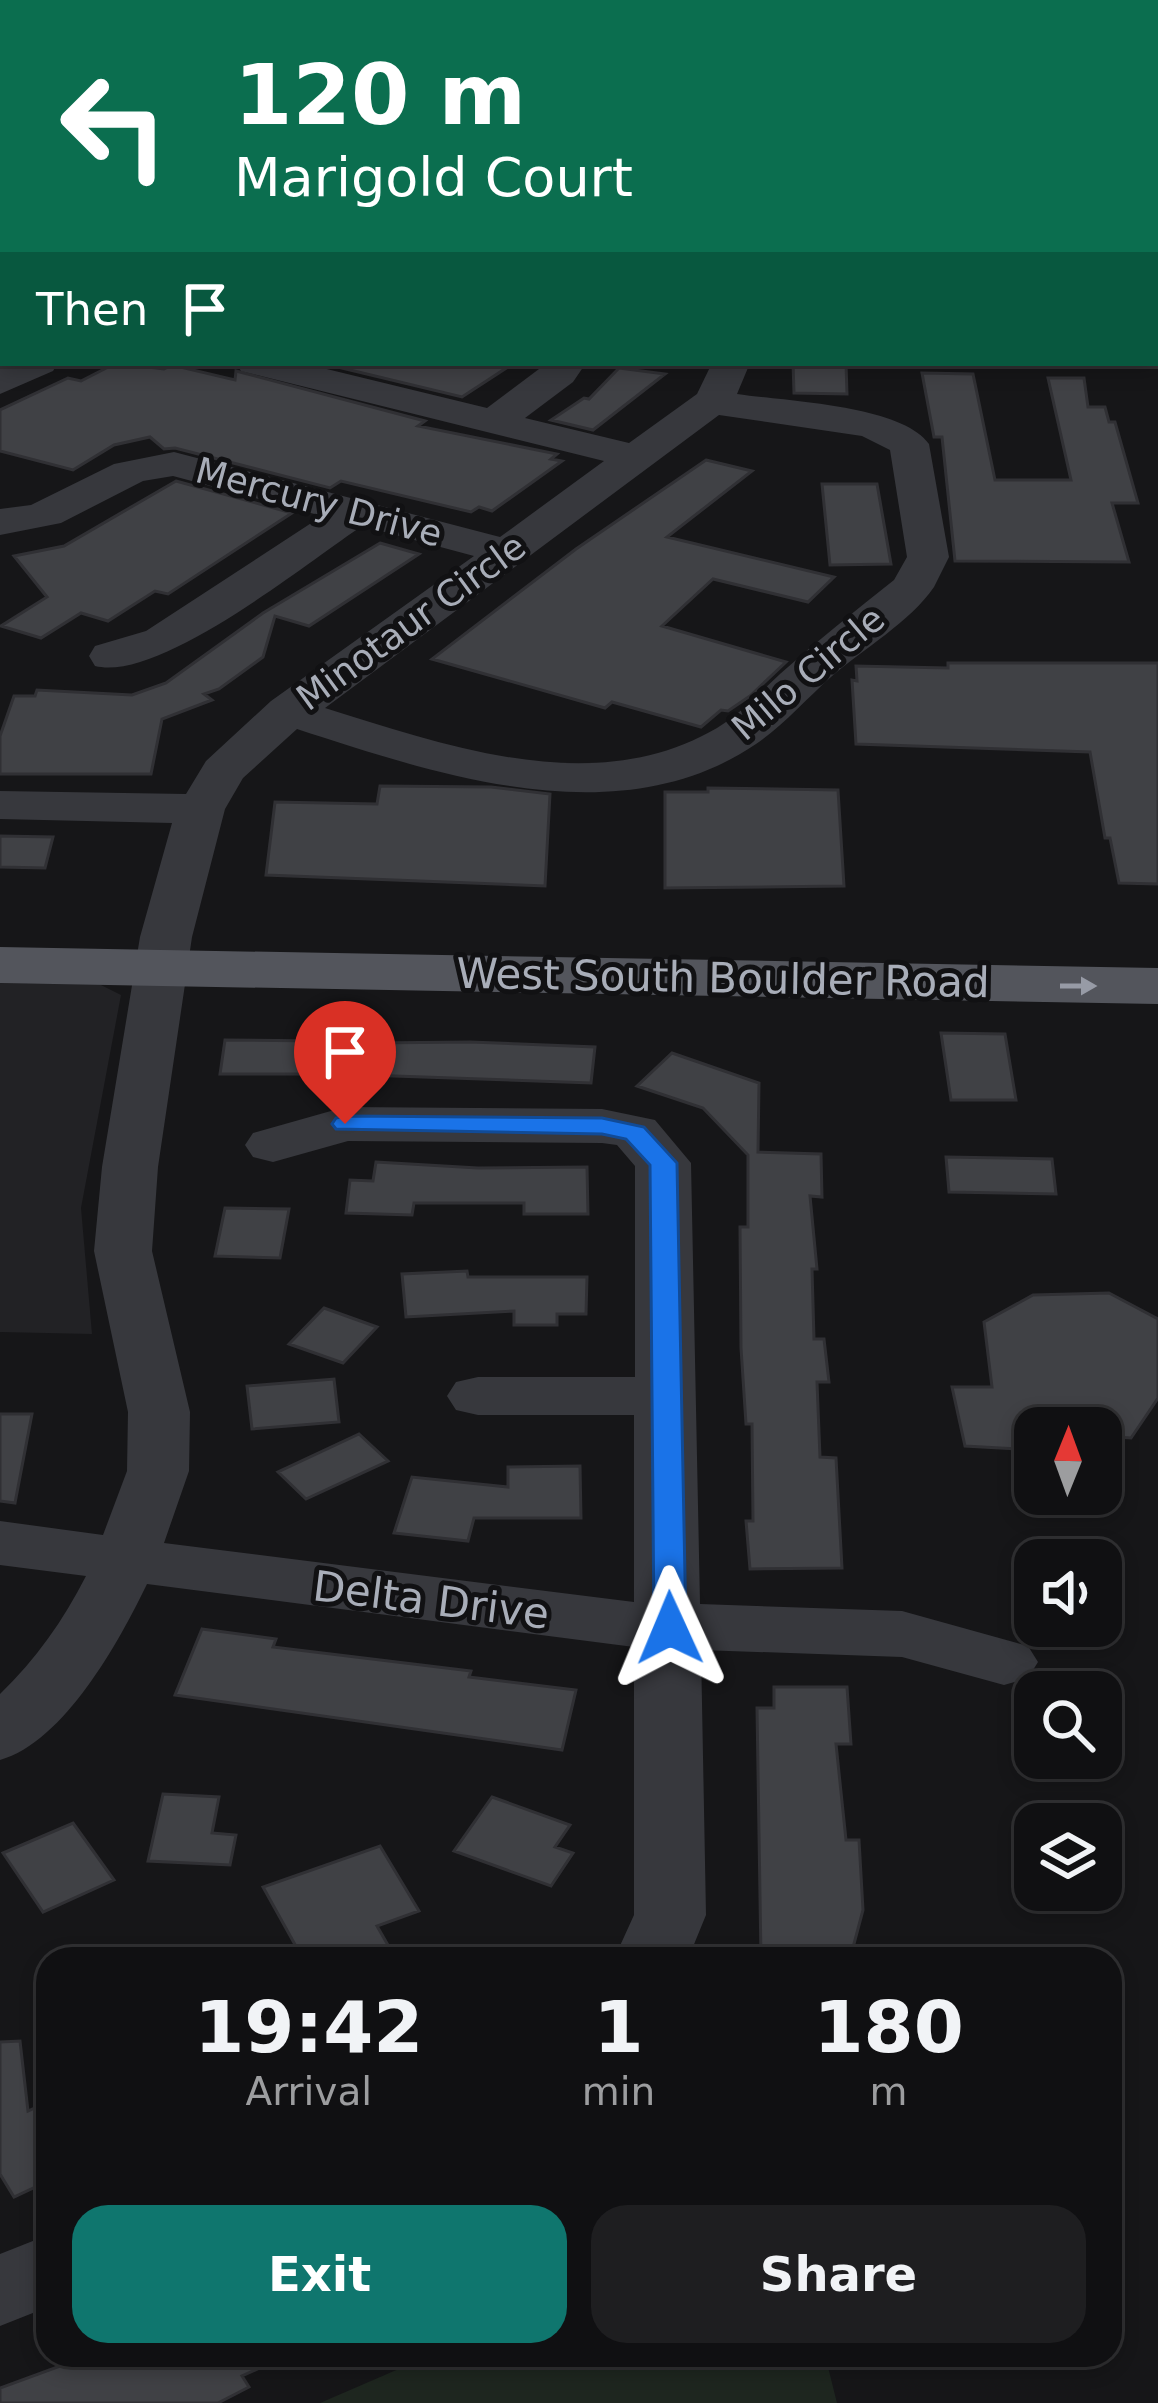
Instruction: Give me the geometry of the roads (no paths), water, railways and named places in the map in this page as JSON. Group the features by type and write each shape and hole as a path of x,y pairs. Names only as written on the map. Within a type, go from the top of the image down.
{"main road":[{"name":"West South Boulder Road","path":"0,936 165,952 1158,986"},
{"name":"West South Boulder Road","path":"0,965 165,952 1158,944"}],"street":[{"path":"0,382 32,366"},
{"path":"267,366 639,458"},
{"path":"494,422 565,366"},
{"name":"Minotaur Circle","path":"0,1736 54,1682 95,1623 126,1560 158,1471 159,1412 123,1252 130,1167 165,952 201,809 223,771 287,711 639,458 721,383"},
{"name":"Milo Circle","path":"287,711 446,760 569,776 642,772 695,760 738,735 912,587 928,557 909,444 872,426 721,383"},
{"name":"Mercury Drive","path":"0,522 46,518 128,472 154,463 199,469 506,552"},
{"path":"111,656 162,640 357,512"},
{"path":"0,805 201,809"},
{"path":"273,1145 345,1124 602,1126 635,1132 663,1163 670,1915 656,1947"},
{"path":"478,1396 664,1396"},
{"name":"Delta Drive","path":"0,1543 670,1628 902,1634 1004,1662"},
{"path":"0,2292 36,2275"}]}
